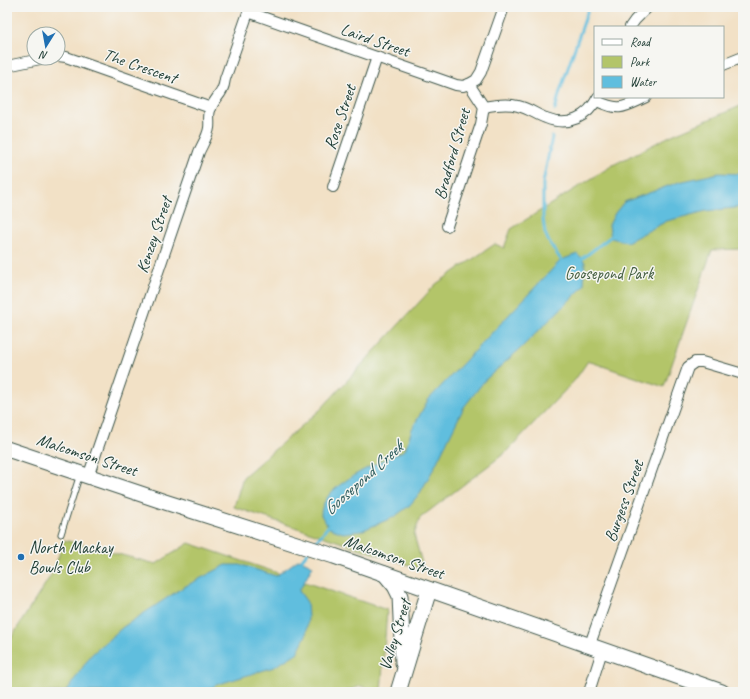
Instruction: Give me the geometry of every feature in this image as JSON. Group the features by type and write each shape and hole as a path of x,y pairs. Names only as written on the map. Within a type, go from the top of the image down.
{"main road":[{"name":"Malcomson Street","path":"7,448 185,509 334,556 722,692"},
{"path":"385,574 395,586 400,596 404,674"},
{"name":"Valley Street","path":"398,692 430,590"}],"street":[{"name":"Bradford Street","path":"447,226 477,138 484,107 469,84 476,80 481,72 504,7"},
{"path":"631,26 648,7"},
{"name":"Laird Street","path":"249,10 456,85 463,86 469,84"},
{"path":"210,108 224,87 225,79 249,10"},
{"name":"The Crescent","path":"66,57 210,108"},
{"name":"Rose Street","path":"333,187 377,57"},
{"path":"724,65 743,57"},
{"path":"7,66 26,62"},
{"path":"484,107 495,105 518,106 548,119 571,121 579,118 590,110 598,99 609,107 622,107 644,98"},
{"name":"Kenzey Street","path":"84,475 199,152 210,128 210,108"},
{"name":"Burgess Street","path":"589,692 596,649 688,367 695,362 702,362 743,374"}],"lane":[{"path":"60,534 84,475"}],"green space":[{"name":"Goosepond Park","path":"743,105 743,249 712,250 664,387 588,361 575,380 505,453 420,518 414,535 424,570 234,507 243,477 321,409 436,284 495,244 504,248 511,229 613,165 672,135"},
{"path":"64,540 156,564 189,543 387,610 381,692 361,686 344,692 7,692 7,644 53,572"}],"water":[{"path":"719,173 743,174 743,207 706,211 667,221 627,242 611,238 609,225 615,213 624,202 679,182"},
{"path":"577,254 585,262 584,286 520,349 485,380 464,407 434,468 420,493 409,506 394,517 361,531 343,533 329,528 321,515 321,510 329,495 348,479 405,450 412,429 428,400 561,260"},
{"path":"299,559 313,566 299,591 307,602 308,618 306,635 297,653 274,667 216,685 204,692 64,692 68,689 91,655 123,627 182,588 226,565 242,565 276,576"}],"waterway":[{"path":"555,110 560,91 589,7"},
{"path":"552,137 543,183 543,218 545,233 549,242 563,263"},
{"name":"Goosepond Creek","path":"579,261 614,234"},
{"name":"Goosepond Creek","path":"314,544 330,524"},
{"name":"Goosepond Creek","path":"299,563 308,552"}],"place":[{"name":"North Mackay Bowls Club","path":"21,557"}]}
